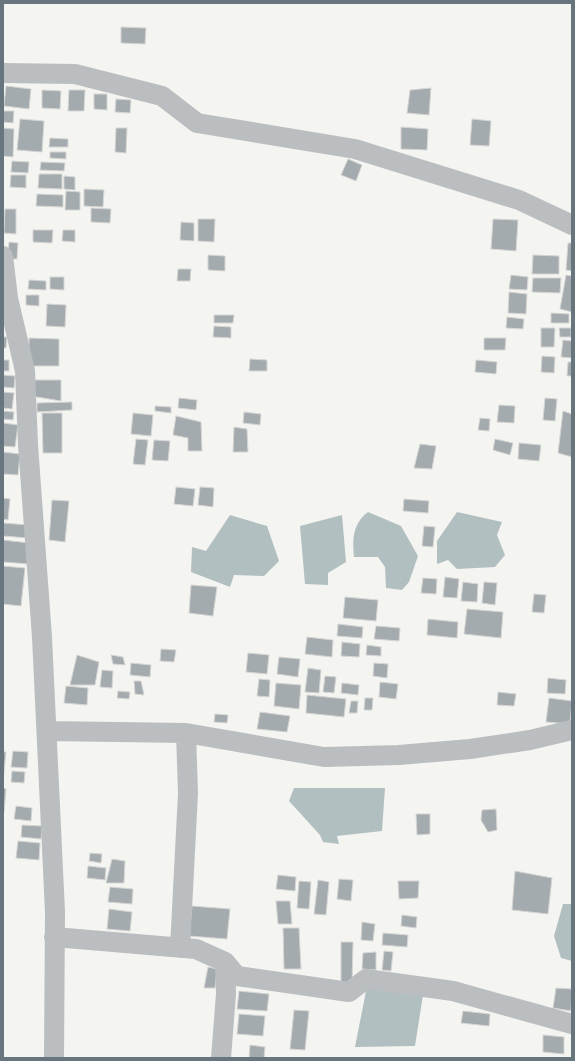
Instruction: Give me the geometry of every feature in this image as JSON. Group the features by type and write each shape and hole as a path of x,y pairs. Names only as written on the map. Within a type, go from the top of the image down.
{"street":[{"path":"3,73 75,74 162,96 197,123 355,148 519,200 572,225"},
{"path":"3,256 8,298 26,371 28,445 42,637 55,912 54,1058"},
{"path":"46,731 186,732 324,757 399,755 470,749 530,740 572,730"},
{"path":"180,948 188,793 186,732"},
{"path":"54,938 196,949 225,962 236,976 349,992 366,979 453,991 572,1024"},
{"path":"221,1058 226,994 225,962"}],"shaded area":[{"path":"368,512 401,526 418,556 409,582 402,590 386,588 385,567 378,557 354,557 353,544 356,526"},
{"path":"457,512 502,522 497,535 505,555 495,567 457,569 448,560 437,564 437,541"},
{"path":"230,515 267,526 279,561 264,576 234,575 230,587 191,572 192,547 206,551"},
{"path":"342,515 346,562 328,573 328,585 305,584 300,526"},
{"path":"294,788 385,788 382,831 337,836 339,844 323,842 320,835 289,801"},
{"path":"563,904 572,904 572,961 561,958 554,936"},
{"path":"367,986 423,995 415,1046 355,1047"}],"building":[{"path":"121,27 146,28 145,44 121,43"},
{"path":"6,86 31,89 29,109 4,106"},
{"path":"431,88 429,115 407,113 410,90"},
{"path":"42,90 61,91 60,109 42,108"},
{"path":"69,90 85,90 84,111 68,111"},
{"path":"94,94 107,94 107,110 94,109"},
{"path":"116,99 131,100 130,113 115,112"},
{"path":"3,111 14,111 13,123 3,122"},
{"path":"20,119 44,121 42,152 17,150"},
{"path":"472,119 491,121 489,146 470,145"},
{"path":"401,127 428,129 427,150 401,149"},
{"path":"3,128 14,129 13,157 3,156"},
{"path":"116,128 127,128 126,153 115,152"},
{"path":"50,138 68,139 68,147 49,147"},
{"path":"50,152 66,152 66,159 50,158"},
{"path":"348,159 362,165 356,181 341,175"},
{"path":"12,161 29,162 28,173 11,172"},
{"path":"41,162 65,163 64,171 40,170"},
{"path":"39,174 62,174 62,189 38,188"},
{"path":"11,175 26,175 26,188 10,187"},
{"path":"64,176 75,177 75,190 64,189"},
{"path":"84,189 104,190 103,207 84,206"},
{"path":"66,191 80,192 80,210 65,210"},
{"path":"37,194 63,195 63,207 36,206"},
{"path":"91,208 111,209 110,223 91,222"},
{"path":"5,209 16,209 16,234 4,233"},
{"path":"198,219 215,219 214,242 198,241"},
{"path":"493,219 518,220 516,251 491,249"},
{"path":"181,222 194,223 194,241 180,240"},
{"path":"33,230 53,230 52,243 33,242"},
{"path":"63,230 75,230 75,242 62,241"},
{"path":"9,242 18,243 17,259 8,259"},
{"path":"568,243 572,243 572,271 566,270"},
{"path":"208,255 225,256 225,271 208,270"},
{"path":"533,255 559,256 559,274 532,274"},
{"path":"178,269 191,269 190,281 177,281"},
{"path":"511,275 528,277 527,290 509,289"},
{"path":"566,275 572,276 572,312 560,309"},
{"path":"50,277 64,277 64,290 50,289"},
{"path":"533,278 561,278 560,293 532,292"},
{"path":"29,280 46,281 46,290 28,289"},
{"path":"509,292 527,294 526,314 508,313"},
{"path":"26,295 39,295 39,306 26,305"},
{"path":"47,304 66,305 65,327 46,326"},
{"path":"551,313 569,314 569,323 551,323"},
{"path":"214,315 234,315 233,323 214,323"},
{"path":"507,317 524,319 523,329 506,328"},
{"path":"214,326 231,327 231,338 213,337"},
{"path":"541,328 555,328 554,347 541,347"},
{"path":"559,328 571,328 571,337 560,337"},
{"path":"3,337 7,337 6,348 3,348"},
{"path":"29,338 59,339 59,366 29,366"},
{"path":"484,338 506,338 505,350 484,350"},
{"path":"563,340 572,341 572,358 561,357"},
{"path":"542,356 555,357 554,373 541,372"},
{"path":"250,359 267,360 267,371 249,371"},
{"path":"3,360 9,360 9,371 3,371"},
{"path":"476,360 497,362 496,374 475,372"},
{"path":"568,362 572,362 572,376 567,376"},
{"path":"3,375 15,376 14,388 3,387"},
{"path":"31,380 61,380 61,401 31,396"},
{"path":"3,392 14,393 12,409 3,408"},
{"path":"179,398 197,400 196,410 178,408"},
{"path":"545,398 557,399 555,421 543,420"},
{"path":"72,402 72,410 37,412 37,403"},
{"path":"499,405 515,406 514,423 497,422"},
{"path":"155,406 171,407 171,413 155,411"},
{"path":"3,411 14,412 13,420 3,419"},
{"path":"563,411 572,414 572,457 558,453"},
{"path":"244,412 261,414 260,425 243,423"},
{"path":"42,413 62,413 62,453 43,453"},
{"path":"133,413 153,415 151,436 131,434"},
{"path":"176,416 201,422 202,451 188,451 188,438 173,435"},
{"path":"480,418 490,419 489,431 478,430"},
{"path":"3,423 18,425 15,447 3,446"},
{"path":"234,427 247,429 248,452 233,452"},
{"path":"136,439 148,440 145,465 133,464"},
{"path":"495,439 513,443 510,455 493,450"},
{"path":"154,440 170,441 168,461 152,460"},
{"path":"519,443 541,445 539,461 518,459"},
{"path":"420,444 436,446 432,469 414,468"},
{"path":"3,452 20,454 18,475 3,474"},
{"path":"176,487 195,489 193,506 174,504"},
{"path":"200,487 214,488 213,507 198,505"},
{"path":"3,498 10,499 8,520 3,519"},
{"path":"404,499 429,501 428,513 403,511"},
{"path":"52,500 69,501 65,542 49,540"},
{"path":"3,523 29,525 28,538 3,536"},
{"path":"424,526 435,527 433,547 422,546"},
{"path":"3,540 29,543 28,564 3,562"},
{"path":"3,566 25,568 21,606 3,604"},
{"path":"445,577 459,579 457,598 443,597"},
{"path":"423,578 437,579 436,594 421,593"},
{"path":"463,582 478,584 477,602 461,601"},
{"path":"484,582 497,583 495,605 482,603"},
{"path":"191,585 217,587 213,616 189,613"},
{"path":"534,594 546,595 544,613 532,612"},
{"path":"345,597 378,600 376,621 343,618"},
{"path":"467,609 503,612 501,638 464,634"},
{"path":"428,619 458,622 457,638 427,635"},
{"path":"338,624 363,627 362,638 337,636"},
{"path":"376,626 400,628 399,641 374,639"},
{"path":"307,637 333,640 332,657 305,654"},
{"path":"342,642 360,644 359,657 341,656"},
{"path":"367,645 381,647 381,656 366,655"},
{"path":"161,649 176,650 174,662 160,661"},
{"path":"248,653 269,655 267,674 246,672"},
{"path":"77,655 99,662 95,685 70,685"},
{"path":"111,655 123,657 125,665 113,664"},
{"path":"279,657 300,659 298,677 277,674"},
{"path":"131,663 151,665 150,677 130,675"},
{"path":"374,663 388,664 387,678 373,676"},
{"path":"308,668 321,670 319,693 305,692"},
{"path":"102,670 113,671 112,688 100,687"},
{"path":"325,676 336,677 334,693 323,692"},
{"path":"548,678 566,680 565,694 547,693"},
{"path":"259,679 270,680 269,697 257,696"},
{"path":"134,681 141,681 144,695 135,694"},
{"path":"380,682 398,684 396,699 379,697"},
{"path":"276,683 301,685 299,709 274,706"},
{"path":"342,683 359,685 358,695 341,693"},
{"path":"66,686 88,688 87,705 64,703"},
{"path":"118,691 130,692 129,699 117,698"},
{"path":"498,692 516,694 514,706 497,705"},
{"path":"307,695 346,699 344,717 306,713"},
{"path":"365,698 373,698 372,710 364,710"},
{"path":"549,698 572,701 570,724 546,722"},
{"path":"351,701 358,701 357,713 349,713"},
{"path":"260,712 290,716 287,732 257,729"},
{"path":"215,714 228,715 227,723 214,722"},
{"path":"13,751 28,752 27,768 11,767"},
{"path":"3,752 6,752 3,781"},
{"path":"12,771 25,772 24,783 11,782"},
{"path":"3,788 6,789 4,812 3,812"},
{"path":"16,806 32,808 31,821 14,819"},
{"path":"496,809 497,830 488,832 481,820 482,810"},
{"path":"416,814 430,814 430,834 417,835"},
{"path":"22,825 42,826 41,839 21,837"},
{"path":"18,841 40,843 39,860 16,858"},
{"path":"90,853 102,854 101,863 89,861"},
{"path":"112,859 125,861 124,883 106,883"},
{"path":"88,866 106,868 105,880 87,878"},
{"path":"515,871 552,878 548,914 512,910"},
{"path":"278,875 296,877 295,891 276,889"},
{"path":"339,879 353,880 351,901 337,899"},
{"path":"318,880 329,882 326,915 314,914"},
{"path":"299,881 311,882 309,909 297,908"},
{"path":"398,881 419,881 418,898 399,899"},
{"path":"110,887 133,889 132,904 108,902"},
{"path":"276,901 290,901 292,924 278,924"},
{"path":"192,906 230,909 227,939 189,936"},
{"path":"109,909 132,912 130,931 107,929"},
{"path":"402,915 417,917 416,928 401,926"},
{"path":"362,922 375,924 373,941 361,940"},
{"path":"283,928 299,928 301,969 284,969"},
{"path":"383,933 408,935 407,947 382,945"},
{"path":"341,942 353,942 352,986 341,986"},
{"path":"384,951 393,952 391,971 382,970"},
{"path":"376,952 376,970 362,969 363,953"},
{"path":"208,967 217,969 215,988 204,988"},
{"path":"556,988 572,989 571,1011 553,1008"},
{"path":"239,991 269,994 267,1011 237,1009"},
{"path":"294,1010 309,1011 305,1050 290,1049"},
{"path":"463,1011 490,1014 489,1026 461,1023"},
{"path":"239,1014 265,1016 263,1036 237,1034"},
{"path":"543,1035 564,1037 564,1054 543,1052"},
{"path":"250,1045 265,1047 264,1058 249,1058"}]}
